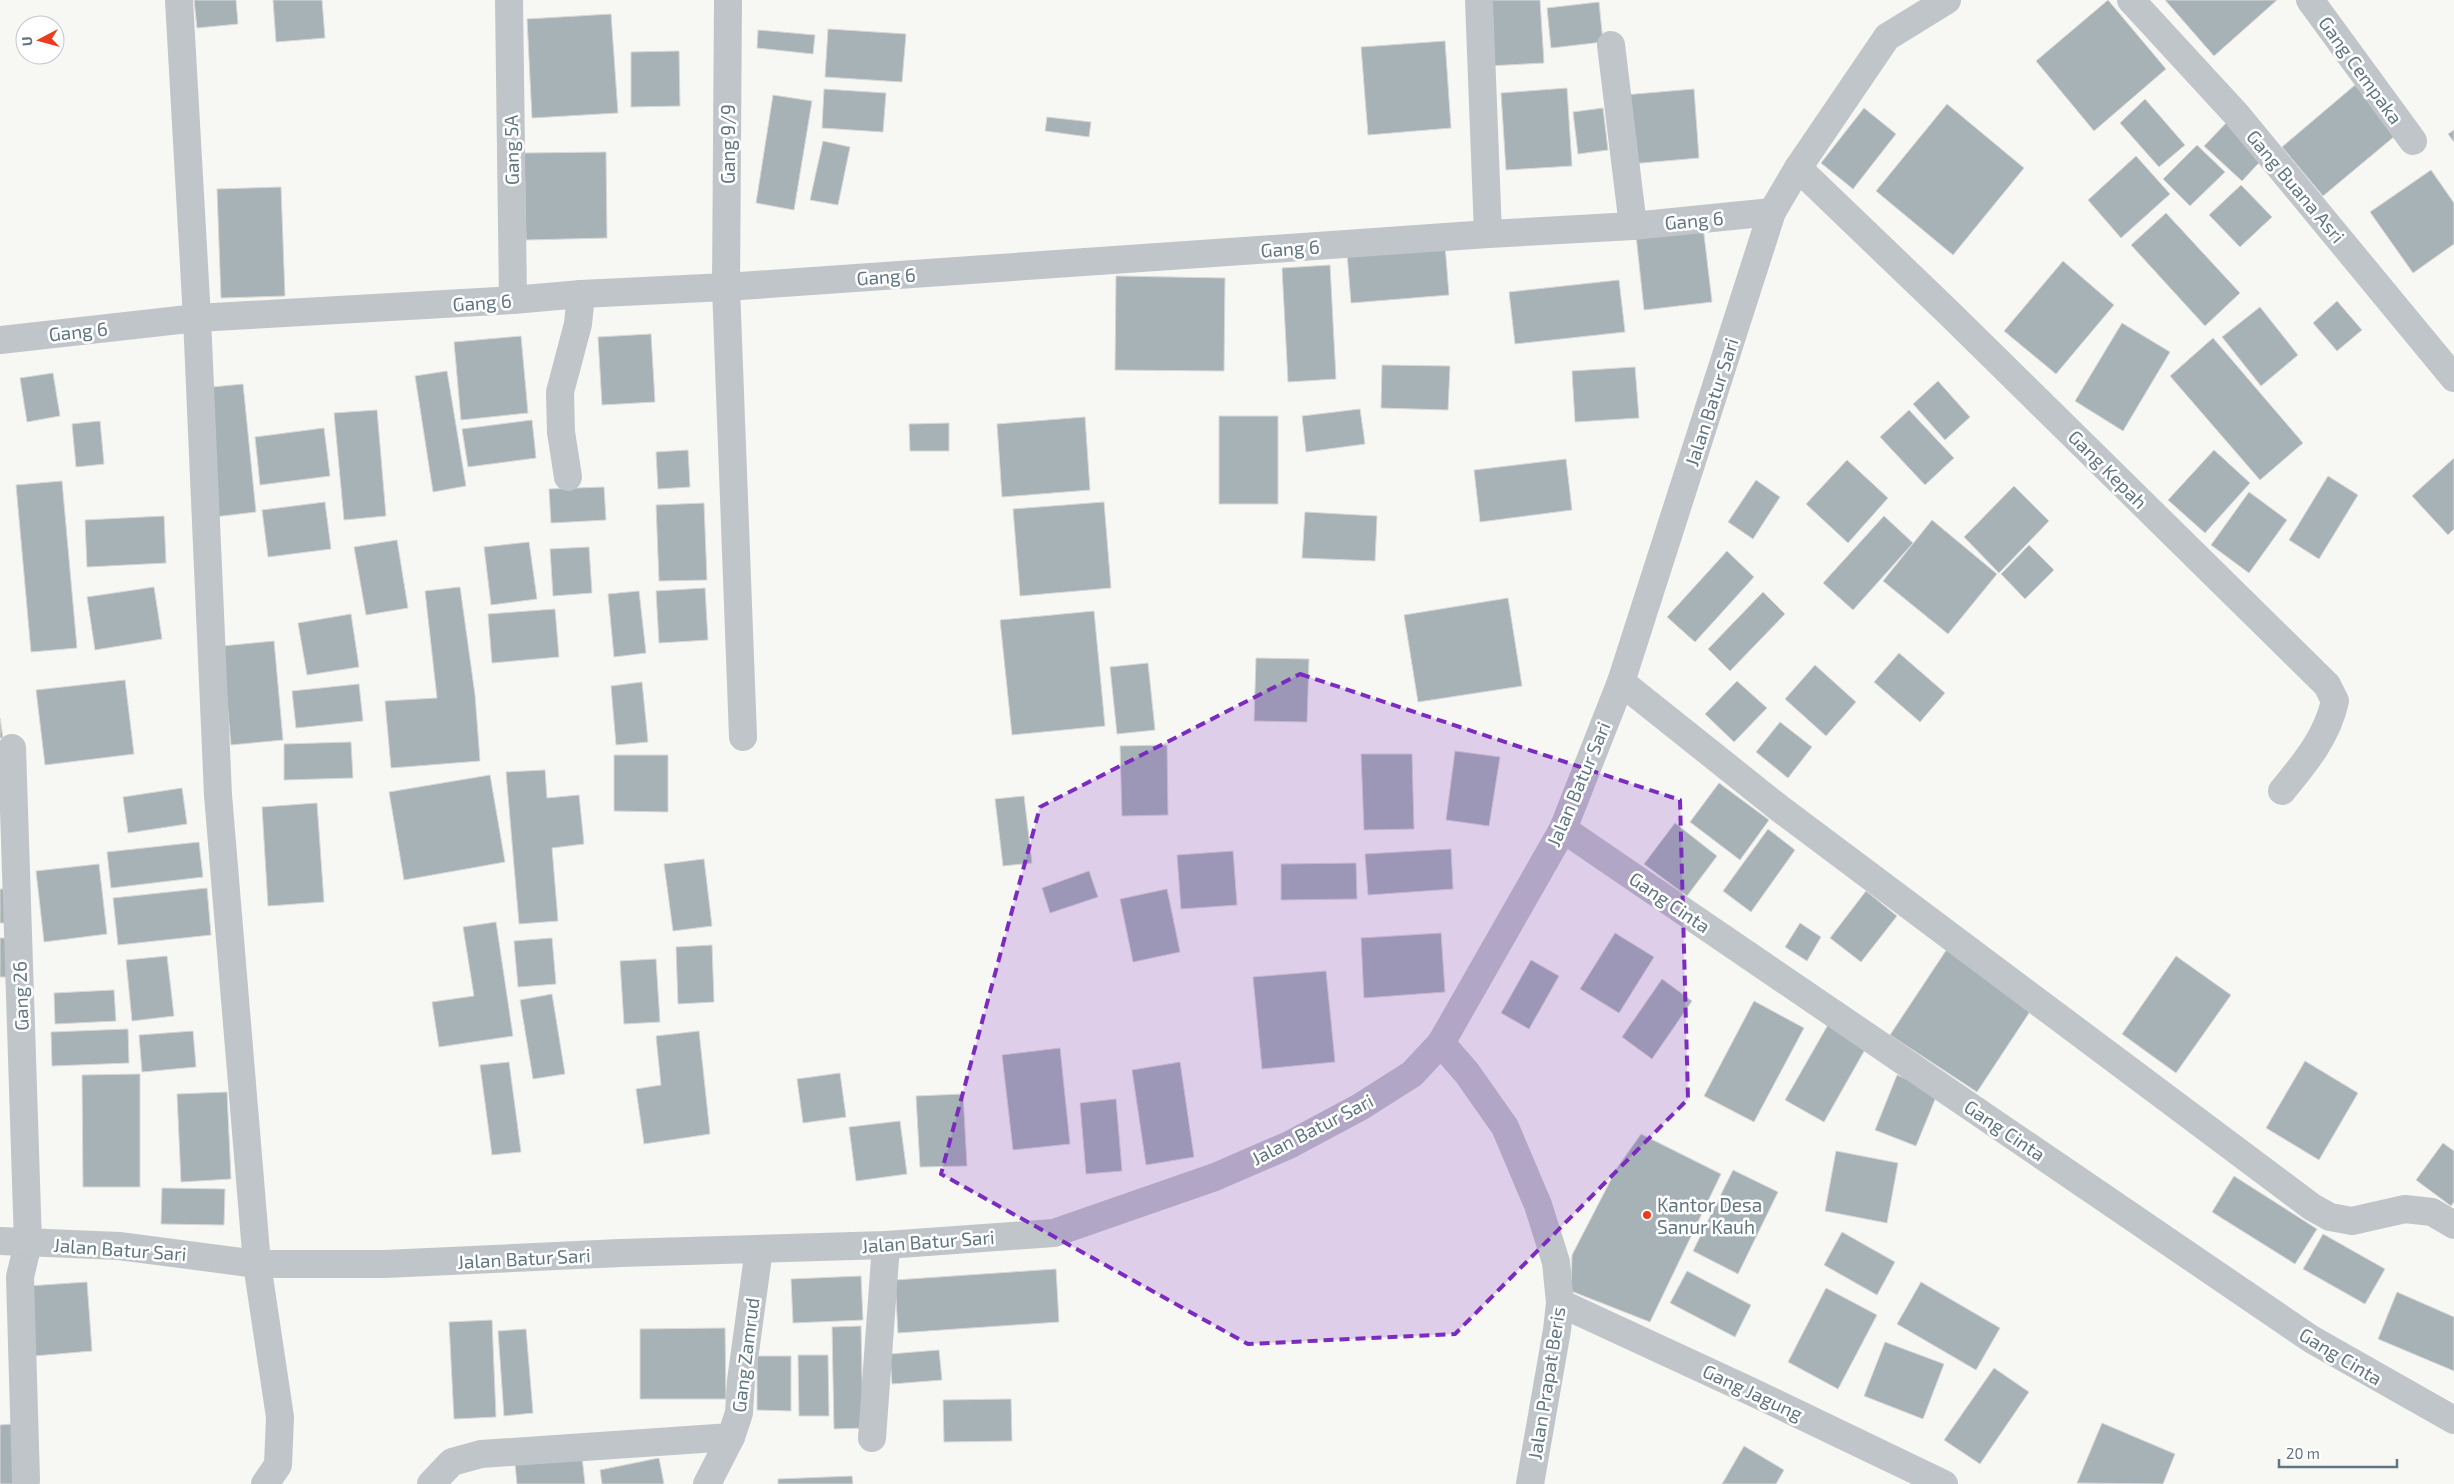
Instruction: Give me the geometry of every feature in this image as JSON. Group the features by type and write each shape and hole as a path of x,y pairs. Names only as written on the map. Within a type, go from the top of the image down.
{"street":[{"path":"179,0 197,318 218,796 257,1264 280,1417 278,1465 265,1484"},
{"name":"Gang 5A","path":"508,0 512,300"},
{"name":"Gang 9/9","path":"728,0 726,288 743,737"},
{"path":"1479,0 1488,234"},
{"name":"Jalan Batur Sari","path":"0,1241 118,1246 257,1264 385,1264 886,1245 1054,1233 1215,1177 1289,1145 1360,1107 1412,1074 1441,1042 1563,829 1621,682 1772,212 1798,168 1887,37 1947,0"},
{"name":"Gang Buana Asri","path":"2131,0 2236,114 2454,378"},
{"name":"Gang Cempaka","path":"2310,0 2412,141"},
{"path":"1611,46 1633,226"},
{"name":"Gang Kepah","path":"1798,168 1950,314 2326,685 2335,700 2331,720 2310,758 2282,791"},
{"name":"Gang 6","path":"0,340 197,318 512,300 581,294 726,288 1488,234 1633,226 1772,212"},
{"path":"568,477 561,432 560,392 578,324 581,294"},
{"path":"1621,682 1779,808 2312,1207 2330,1217 2352,1222 2405,1209 2432,1212 2454,1225"},
{"name":"Gang 26","path":"12,748 28,1243 20,1277 26,1480"},
{"name":"Gang Cinta","path":"1563,829 2311,1339 2454,1420"},
{"name":"Jalan Prapat Beris","path":"1441,1042 1467,1073 1505,1127 1541,1215 1556,1262 1560,1303 1530,1484"},
{"path":"872,1438 886,1245"},
{"name":"Gang Zamrud","path":"707,1484 731,1437 740,1413 741,1381 759,1249"},
{"name":"Gang Jagung","path":"1560,1303 1944,1484"},
{"path":"431,1484 452,1462 482,1454 731,1437"}],"highlighted area":[{"path":"1300,674 1680,800 1688,1099 1455,1334 1248,1344 941,1174 1040,807"}],"building":[{"path":"194,0 236,0 238,24 197,28"},
{"path":"273,0 322,0 325,38 276,42"},
{"path":"1485,0 1540,0 1544,63 1488,66"},
{"path":"2108,0 2166,69 2094,131 2036,61"},
{"path":"2165,0 2277,0 2214,56"},
{"path":"1599,2 1603,42 1551,48 1547,8"},
{"path":"611,14 618,113 532,118 527,19"},
{"path":"828,29 906,34 902,82 825,77"},
{"path":"758,30 815,35 813,54 757,48"},
{"path":"1445,41 1451,128 1368,135 1361,47"},
{"path":"679,51 680,106 631,107 631,52"},
{"path":"2355,85 2396,135 2323,196 2282,147"},
{"path":"1567,88 1572,166 1506,170 1501,93"},
{"path":"824,89 886,93 883,132 822,128"},
{"path":"1694,89 1699,158 1630,164 1624,95"},
{"path":"773,95 812,101 794,210 756,203"},
{"path":"2145,99 2185,145 2159,167 2120,123"},
{"path":"1947,104 2024,168 1953,255 1876,191"},
{"path":"1603,108 1608,150 1578,154 1573,112"},
{"path":"1864,108 1896,134 1853,189 1821,163"},
{"path":"1047,117 1091,122 1089,137 1045,131"},
{"path":"2231,118 2268,153 2242,181 2204,146"},
{"path":"2454,130 2454,142 2448,134"},
{"path":"823,141 850,147 838,205 810,200"},
{"path":"2197,145 2225,172 2190,206 2163,179"},
{"path":"606,152 607,238 526,240 524,153"},
{"path":"2136,156 2170,194 2121,238 2088,200"},
{"path":"2431,170 2454,203 2454,244 2413,273 2370,212"},
{"path":"2241,185 2272,217 2240,247 2209,215"},
{"path":"281,187 285,296 221,298 217,189"},
{"path":"2166,213 2240,293 2205,326 2131,245"},
{"path":"1703,226 1712,302 1644,310 1636,235"},
{"path":"1445,245 1449,295 1351,303 1347,253"},
{"path":"2063,261 2114,305 2056,374 2004,331"},
{"path":"1330,265 1336,379 1288,382 1282,268"},
{"path":"1116,276 1225,278 1224,371 1115,370"},
{"path":"1619,280 1625,332 1515,344 1509,292"},
{"path":"2337,301 2362,330 2337,351 2313,323"},
{"path":"2260,307 2298,355 2261,386 2222,337"},
{"path":"2122,323 2170,352 2123,431 2075,401"},
{"path":"651,334 655,402 602,405 598,337"},
{"path":"521,336 528,413 461,420 454,342"},
{"path":"2213,338 2303,443 2260,480 2170,376"},
{"path":"1382,365 1450,366 1448,410 1381,408"},
{"path":"1635,367 1639,418 1575,422 1572,371"},
{"path":"447,371 466,486 433,492 415,376"},
{"path":"53,373 60,416 27,422 20,378"},
{"path":"1938,381 1970,417 1945,440 1913,404"},
{"path":"243,384 256,512 214,517 202,388"},
{"path":"1360,409 1365,444 1306,452 1302,416"},
{"path":"377,410 386,516 344,520 334,413"},
{"path":"1909,410 1954,458 1925,485 1880,437"},
{"path":"1219,416 1278,416 1278,504 1219,504"},
{"path":"1085,417 1090,490 1002,497 997,424"},
{"path":"532,420 536,458 468,467 462,429"},
{"path":"100,421 104,464 76,467 72,424"},
{"path":"949,423 949,451 910,451 909,424"},
{"path":"324,428 330,476 260,485 255,437"},
{"path":"688,450 690,487 658,489 656,452"},
{"path":"2214,450 2250,483 2205,533 2168,500"},
{"path":"2454,458 2454,529 2448,535 2412,496"},
{"path":"1566,459 1572,510 1480,522 1474,470"},
{"path":"1847,460 1888,498 1848,543 1806,504"},
{"path":"2328,476 2358,495 2319,559 2289,540"},
{"path":"1756,480 1780,497 1753,539 1728,522"},
{"path":"62,481 77,648 31,652 16,485"},
{"path":"2014,486 2049,521 1999,573 1964,537"},
{"path":"604,487 606,520 551,523 549,489"},
{"path":"2249,492 2287,520 2249,573 2211,545"},
{"path":"325,502 331,549 268,557 262,510"},
{"path":"1104,502 1111,588 1020,596 1013,509"},
{"path":"704,503 707,580 659,581 656,505"},
{"path":"1305,512 1377,516 1375,561 1302,558"},
{"path":"164,516 166,563 87,567 85,520"},
{"path":"1884,516 1913,543 1853,610 1823,583"},
{"path":"1932,520 1997,574 1948,634 1883,581"},
{"path":"397,540 408,608 366,615 354,547"},
{"path":"529,542 537,599 491,605 484,547"},
{"path":"2029,545 2054,570 2025,599 2001,574"},
{"path":"589,547 592,593 553,596 550,549"},
{"path":"1727,551 1754,577 1695,642 1667,617"},
{"path":"154,587 162,639 95,650 87,597"},
{"path":"460,587 475,695 480,761 391,768 385,701 437,698 425,591"},
{"path":"705,588 708,640 659,643 656,591"},
{"path":"639,591 646,653 614,657 608,594"},
{"path":"1763,592 1785,614 1730,671 1708,649"},
{"path":"1508,598 1522,686 1418,702 1404,615"},
{"path":"555,609 559,657 492,663 488,614"},
{"path":"1094,611 1105,726 1012,735 1000,620"},
{"path":"351,614 359,667 307,675 298,623"},
{"path":"274,641 283,740 231,745 222,646"},
{"path":"1899,653 1945,693 1920,722 1874,682"},
{"path":"1256,658 1309,659 1307,722 1254,721"},
{"path":"1148,663 1155,730 1117,734 1110,667"},
{"path":"1815,665 1856,702 1826,736 1785,699"},
{"path":"125,680 134,754 45,765 36,690"},
{"path":"1737,681 1767,708 1734,742 1705,714"},
{"path":"642,682 648,742 616,745 611,686"},
{"path":"359,684 363,721 296,728 292,691"},
{"path":"0,718 3,738 0,738"},
{"path":"1780,722 1812,747 1788,778 1756,752"},
{"path":"351,742 353,778 284,780 284,744"},
{"path":"1167,745 1168,815 1122,816 1120,746"},
{"path":"1455,751 1500,757 1489,826 1446,820"},
{"path":"1361,754 1412,754 1414,829 1364,830"},
{"path":"614,755 668,755 668,812 614,811"},
{"path":"545,770 547,798 579,795 584,844 552,848 558,921 519,924 506,772"},
{"path":"490,775 505,862 404,880 389,792"},
{"path":"1719,783 1769,820 1740,860 1690,822"},
{"path":"182,788 187,824 128,833 123,797"},
{"path":"1024,796 1032,863 1003,866 995,799"},
{"path":"317,803 324,902 268,906 262,807"},
{"path":"1675,823 1717,856 1687,896 1644,864"},
{"path":"1768,829 1795,850 1751,912 1723,891"},
{"path":"199,842 203,877 111,888 107,852"},
{"path":"1451,849 1453,889 1368,895 1365,854"},
{"path":"1233,851 1237,905 1181,909 1177,855"},
{"path":"704,859 712,926 673,931 664,864"},
{"path":"1356,863 1357,899 1281,900 1281,864"},
{"path":"99,864 107,934 44,942 36,871"},
{"path":"1089,871 1098,897 1050,913 1042,888"},
{"path":"207,888 211,935 118,945 113,898"},
{"path":"0,889 4,889 6,923 0,923"},
{"path":"1167,889 1180,952 1133,962 1120,899"},
{"path":"1866,891 1897,916 1861,962 1830,938"},
{"path":"496,922 513,1036 439,1047 432,1002 474,996 463,927"},
{"path":"1800,923 1821,937 1807,961 1785,947"},
{"path":"1441,933 1445,992 1364,998 1361,938"},
{"path":"1615,933 1654,957 1619,1013 1580,989"},
{"path":"0,938 15,938 15,977 0,977"},
{"path":"552,938 556,984 518,987 514,941"},
{"path":"712,945 714,1002 678,1004 676,947"},
{"path":"1949,946 2035,1004 1977,1092 1890,1035"},
{"path":"167,956 174,1016 132,1021 126,960"},
{"path":"2176,956 2231,995 2176,1073 2122,1034"},
{"path":"656,959 660,1022 624,1024 620,961"},
{"path":"1531,960 1559,976 1529,1029 1501,1013"},
{"path":"1326,971 1335,1062 1262,1069 1253,977"},
{"path":"1662,979 1692,1001 1652,1059 1622,1037"},
{"path":"114,990 116,1021 55,1024 54,993"},
{"path":"552,994 565,1074 533,1079 520,1000"},
{"path":"1754,1001 1804,1028 1754,1122 1704,1096"},
{"path":"1829,1023 1867,1046 1824,1122 1785,1100"},
{"path":"128,1029 129,1063 52,1066 51,1032"},
{"path":"193,1031 196,1067 142,1072 139,1035"},
{"path":"699,1031 710,1134 644,1144 636,1089 661,1085 656,1036"},
{"path":"1060,1048 1070,1144 1013,1150 1002,1055"},
{"path":"2305,1061 2358,1093 2319,1160 2266,1128"},
{"path":"509,1062 521,1152 492,1155 480,1065"},
{"path":"1180,1062 1194,1157 1146,1165 1132,1070"},
{"path":"840,1073 846,1117 803,1123 797,1079"},
{"path":"140,1074 140,1187 83,1187 82,1075"},
{"path":"1897,1075 1938,1092 1916,1146 1875,1130"},
{"path":"227,1092 231,1179 181,1182 177,1094"},
{"path":"963,1094 967,1166 920,1167 916,1096"},
{"path":"1116,1099 1122,1171 1086,1174 1080,1103"},
{"path":"900,1121 907,1174 856,1181 849,1127"},
{"name":"Kantor Desa Sanur Kauh","path":"1641,1134 1721,1174 1650,1322 1571,1291 1572,1255 1617,1168"},
{"path":"2443,1143 2454,1151 2454,1202 2451,1206 2416,1180"},
{"path":"1836,1151 1898,1163 1887,1223 1825,1211"},
{"path":"1733,1170 1778,1192 1738,1274 1693,1251"},
{"path":"2234,1176 2317,1229 2295,1264 2212,1212"},
{"path":"162,1188 225,1189 224,1225 161,1224"},
{"path":"1842,1232 1895,1262 1877,1295 1824,1265"},
{"path":"2323,1234 2385,1269 2365,1304 2303,1269"},
{"path":"1056,1269 1059,1322 898,1333 895,1280"},
{"path":"1687,1271 1751,1305 1735,1337 1670,1303"},
{"path":"861,1276 863,1320 793,1323 791,1279"},
{"path":"87,1282 92,1351 34,1356 28,1286"},
{"path":"1921,1282 2000,1328 1976,1370 1897,1324"},
{"path":"1826,1288 1877,1315 1838,1389 1788,1362"},
{"path":"2397,1292 2454,1317 2454,1371 2378,1339"},
{"path":"492,1320 496,1417 454,1419 449,1322"},
{"path":"861,1326 863,1428 834,1429 832,1327"},
{"path":"725,1328 726,1399 640,1399 640,1329"},
{"path":"526,1329 533,1413 504,1416 498,1331"},
{"path":"1885,1342 1944,1364 1923,1419 1864,1396"},
{"path":"939,1350 942,1380 892,1384 890,1354"},
{"path":"798,1355 828,1355 829,1416 799,1416"},
{"path":"757,1356 791,1356 791,1411 757,1410"},
{"path":"1994,1368 2029,1392 1980,1464 1944,1440"},
{"path":"1011,1399 1012,1441 944,1442 943,1400"},
{"path":"2102,1423 2175,1454 2163,1484 2077,1483"},
{"path":"12,1424 15,1484 0,1484 0,1425"},
{"path":"1744,1446 1784,1470 1776,1484 1722,1484"},
{"path":"582,1457 585,1484 517,1484 515,1464"},
{"path":"659,1458 664,1484 602,1484 600,1470"},
{"path":"852,1476 853,1484 778,1484 778,1479"}],"place":[{"name":"Kantor Desa Sanur Kauh","path":"1647,1215"}]}
